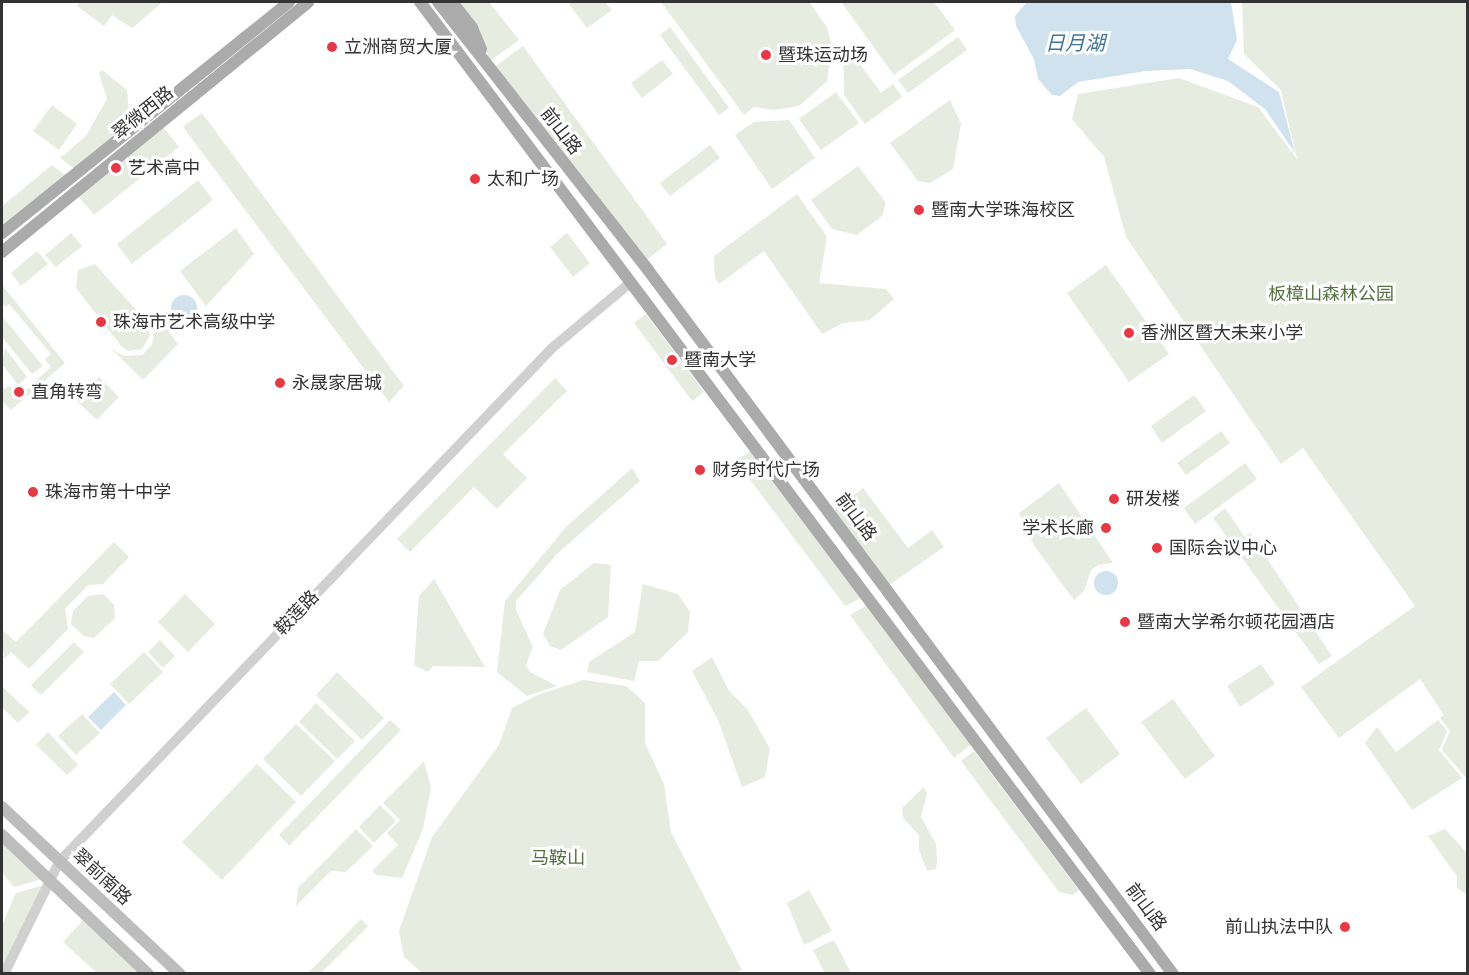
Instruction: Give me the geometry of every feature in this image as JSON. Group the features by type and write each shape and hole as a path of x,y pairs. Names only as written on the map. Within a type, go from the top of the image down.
{"main road":[{"name":"翠微西路","path":"2,233 289,2"},
{"path":"415,2 432,17"},
{"name":"前山路","path":"420,2 1150,974"},
{"name":"前山路","path":"438,2 648,270 1173,974"},
{"path":"452,2 472,28 489,67"},
{"name":"翠微西路","path":"2,252 306,3"},
{"name":"翠前南路","path":"2,807 180,974"},
{"path":"2,835 148,974"}],"street":[{"name":"鞍莲路","path":"4,974 59,862 552,348 630,283"}],"green space":[{"path":"79,2 163,2 132,28 112,15 104,26 77,6"},
{"path":"458,2 489,2 519,40 490,61 478,27"},
{"path":"572,2 605,2 612,10 587,28 569,4"},
{"name":"暨珠运动场","path":"661,2 809,2 827,27 832,47 827,81 799,106 774,110 754,107 744,115"},
{"path":"841,2 934,2 955,30 894,75"},
{"name":"板樟山森林公园","path":"1242,2 1467,2 1467,779 1442,750 1450,731 1440,718 1444,715 1420,679 1339,738 1301,687 1415,606 1303,448 1281,464 1126,237 1104,157 1072,119 1078,94 1179,78 1258,107 1297,159 1281,90 1244,54"},
{"path":"670,27 729,108 719,115 660,35"},
{"path":"958,37 967,50 908,93 898,80"},
{"path":"843,41 881,93 893,84 902,97 865,124 844,95"},
{"path":"523,46 667,244 644,262 493,68"},
{"path":"662,60 673,74 642,98 631,83"},
{"path":"102,70 127,90 130,123 75,169 60,158 86,136 107,99 99,73"},
{"path":"836,92 859,123 821,150 799,119"},
{"path":"950,100 961,124 953,169 930,183 918,181 890,143"},
{"path":"52,105 77,124 59,150 33,131"},
{"path":"202,113 404,386 389,402 183,127"},
{"path":"789,120 815,158 772,189 735,135 754,122"},
{"path":"163,127 179,147 94,215 77,195"},
{"path":"710,145 720,158 670,196 660,183"},
{"path":"52,165 66,176 2,227 2,206"},
{"path":"858,166 886,203 882,216 857,235 832,229 811,200"},
{"path":"198,180 213,200 132,264 117,244"},
{"path":"797,194 827,237 819,283 886,289 894,299 870,320 843,323 822,334 764,251 719,284 715,279 714,256"},
{"path":"236,228 254,254 206,306 180,271"},
{"path":"71,233 82,246 56,267 45,255"},
{"path":"567,233 590,263 573,277 550,247"},
{"path":"37,251 48,264 21,286 11,273"},
{"path":"95,264 145,320 150,335 142,349 129,351 122,347 76,288 78,270"},
{"path":"1106,265 1169,354 1129,382 1067,293"},
{"path":"2,285 65,363 11,410 2,401 2,386 5,389 10,386 18,397 51,367 45,360 51,354 9,304 5,307 2,302"},
{"path":"646,314 704,392 692,401 634,323"},
{"path":"2,316 43,366 32,374 2,337"},
{"path":"158,317 178,344 143,380 112,349 124,356 142,355 152,345"},
{"path":"5,348 27,377 18,385 2,364"},
{"path":"99,377 119,397 97,420 77,401"},
{"path":"555,378 567,391 503,454 527,478 497,509 474,487 410,552 397,539"},
{"path":"1194,395 1206,411 1162,443 1151,426"},
{"path":"1221,431 1230,443 1186,475 1177,463"},
{"path":"752,450 861,598 845,606 736,461"},
{"path":"1245,463 1257,479 1195,524 1184,508"},
{"path":"632,468 640,481 558,553 516,601 516,610 533,647 526,665 530,672 557,686 527,696 497,672 505,601 565,528"},
{"path":"1059,483 1113,563 1098,565 1091,570 1084,591 1074,600 1035,547 1019,513"},
{"path":"863,488 908,548 932,530 944,547 888,586 832,512"},
{"path":"1225,508 1244,536 1250,533 1332,656 1319,664 1213,518"},
{"path":"114,542 129,557 103,584 88,585 65,609 68,629 29,669 11,652 4,659 2,633 4,631 16,642"},
{"path":"594,563 611,565 608,617 561,650 550,646 543,634 560,590"},
{"path":"434,579 485,667 433,666 428,672 414,665 419,596"},
{"path":"643,584 678,594 690,612 688,632 658,661 639,661 634,681 587,672 589,662 635,632"},
{"path":"103,594 114,605 115,618 94,638 84,636 71,624 73,611 88,596"},
{"path":"185,594 215,624 188,652 158,622"},
{"path":"869,604 973,743 954,758 850,615"},
{"path":"160,640 175,656 163,668 148,652"},
{"path":"74,642 84,652 41,695 31,685"},
{"path":"144,652 163,672 129,704 110,684"},
{"path":"712,657 729,691 748,710 770,749 765,777 742,787 718,720 692,671"},
{"path":"1261,664 1275,684 1240,707 1227,686"},
{"path":"337,672 384,718 362,740 316,695"},
{"name":"马鞍山","path":"583,680 626,686 645,703 645,743 664,784 671,832 742,970 730,974 422,973 404,957 399,931 432,837 499,745 512,708 538,695"},
{"path":"2,686 29,712 18,723 2,707"},
{"path":"1173,699 1215,756 1185,779 1141,722"},
{"path":"316,703 355,741 337,759 299,722"},
{"path":"1086,708 1120,754 1081,784 1046,738"},
{"path":"82,714 100,733 76,755 58,736"},
{"path":"390,720 401,730 289,846 279,835"},
{"path":"1438,720 1447,731 1439,750 1462,778 1412,810 1365,743 1377,727 1396,752"},
{"path":"296,724 335,761 301,796 263,759"},
{"path":"48,732 78,765 67,775 36,745"},
{"path":"974,751 1079,890 1073,895 1059,892 961,761"},
{"path":"424,761 431,787 423,829 402,878 377,875 372,871 398,845 387,833 400,820 383,803"},
{"path":"257,764 296,802 222,880 182,842"},
{"path":"924,787 927,794 921,817 936,844 937,860 936,869 927,871 919,850 919,835 903,818 902,808"},
{"path":"380,805 396,821 374,843 359,827"},
{"path":"356,829 373,846 346,872 331,871 296,906 298,888"},
{"path":"1445,829 1467,853 1467,895 1457,888 1457,876 1428,836"},
{"path":"2,839 43,879 14,887 2,873"},
{"path":"44,885 2,972 2,925 16,893"},
{"path":"809,890 832,931 804,945 787,903"},
{"path":"84,919 142,973 97,973 63,942"},
{"path":"361,919 368,926 321,973 308,973"},
{"path":"834,940 851,973 825,973 813,950"}],"water":[{"name":"日月湖","path":"1027,2 1231,2 1237,40 1228,59 1279,92 1295,153 1265,109 1228,81 1190,69 1146,71 1078,82 1060,96 1052,95 1038,79 1034,59 1016,26 1015,16"},
{"path":"184,295 193,299 197,308 193,317 184,321 175,317 171,308 175,299"},
{"path":"1106,571 1115,574 1118,583 1115,592 1106,595 1097,592 1094,583 1097,574"},
{"path":"114,692 126,705 101,730 88,717"}],"place":[{"name":"立洲商贸大厦","path":"332,47"},
{"name":"暨珠运动场","path":"766,55"},
{"name":"艺术高中","path":"116,168"},
{"name":"太和广场","path":"475,179"},
{"name":"暨南大学珠海校区","path":"919,210"},
{"name":"珠海市艺术高级中学","path":"101,322"},
{"name":"香洲区暨大未来小学","path":"1129,333"},
{"name":"暨南大学","path":"672,360"},
{"name":"永晟家居城","path":"280,383"},
{"name":"直角转弯","path":"19,392"},
{"name":"财务时代广场","path":"700,470"},
{"name":"珠海市第十中学","path":"33,492"},
{"name":"研发楼","path":"1114,499"},
{"name":"学术长廊","path":"1106,528"},
{"name":"国际会议中心","path":"1157,548"},
{"name":"暨南大学希尔顿花园酒店","path":"1125,622"},
{"name":"前山执法中队","path":"1345,927"}]}
